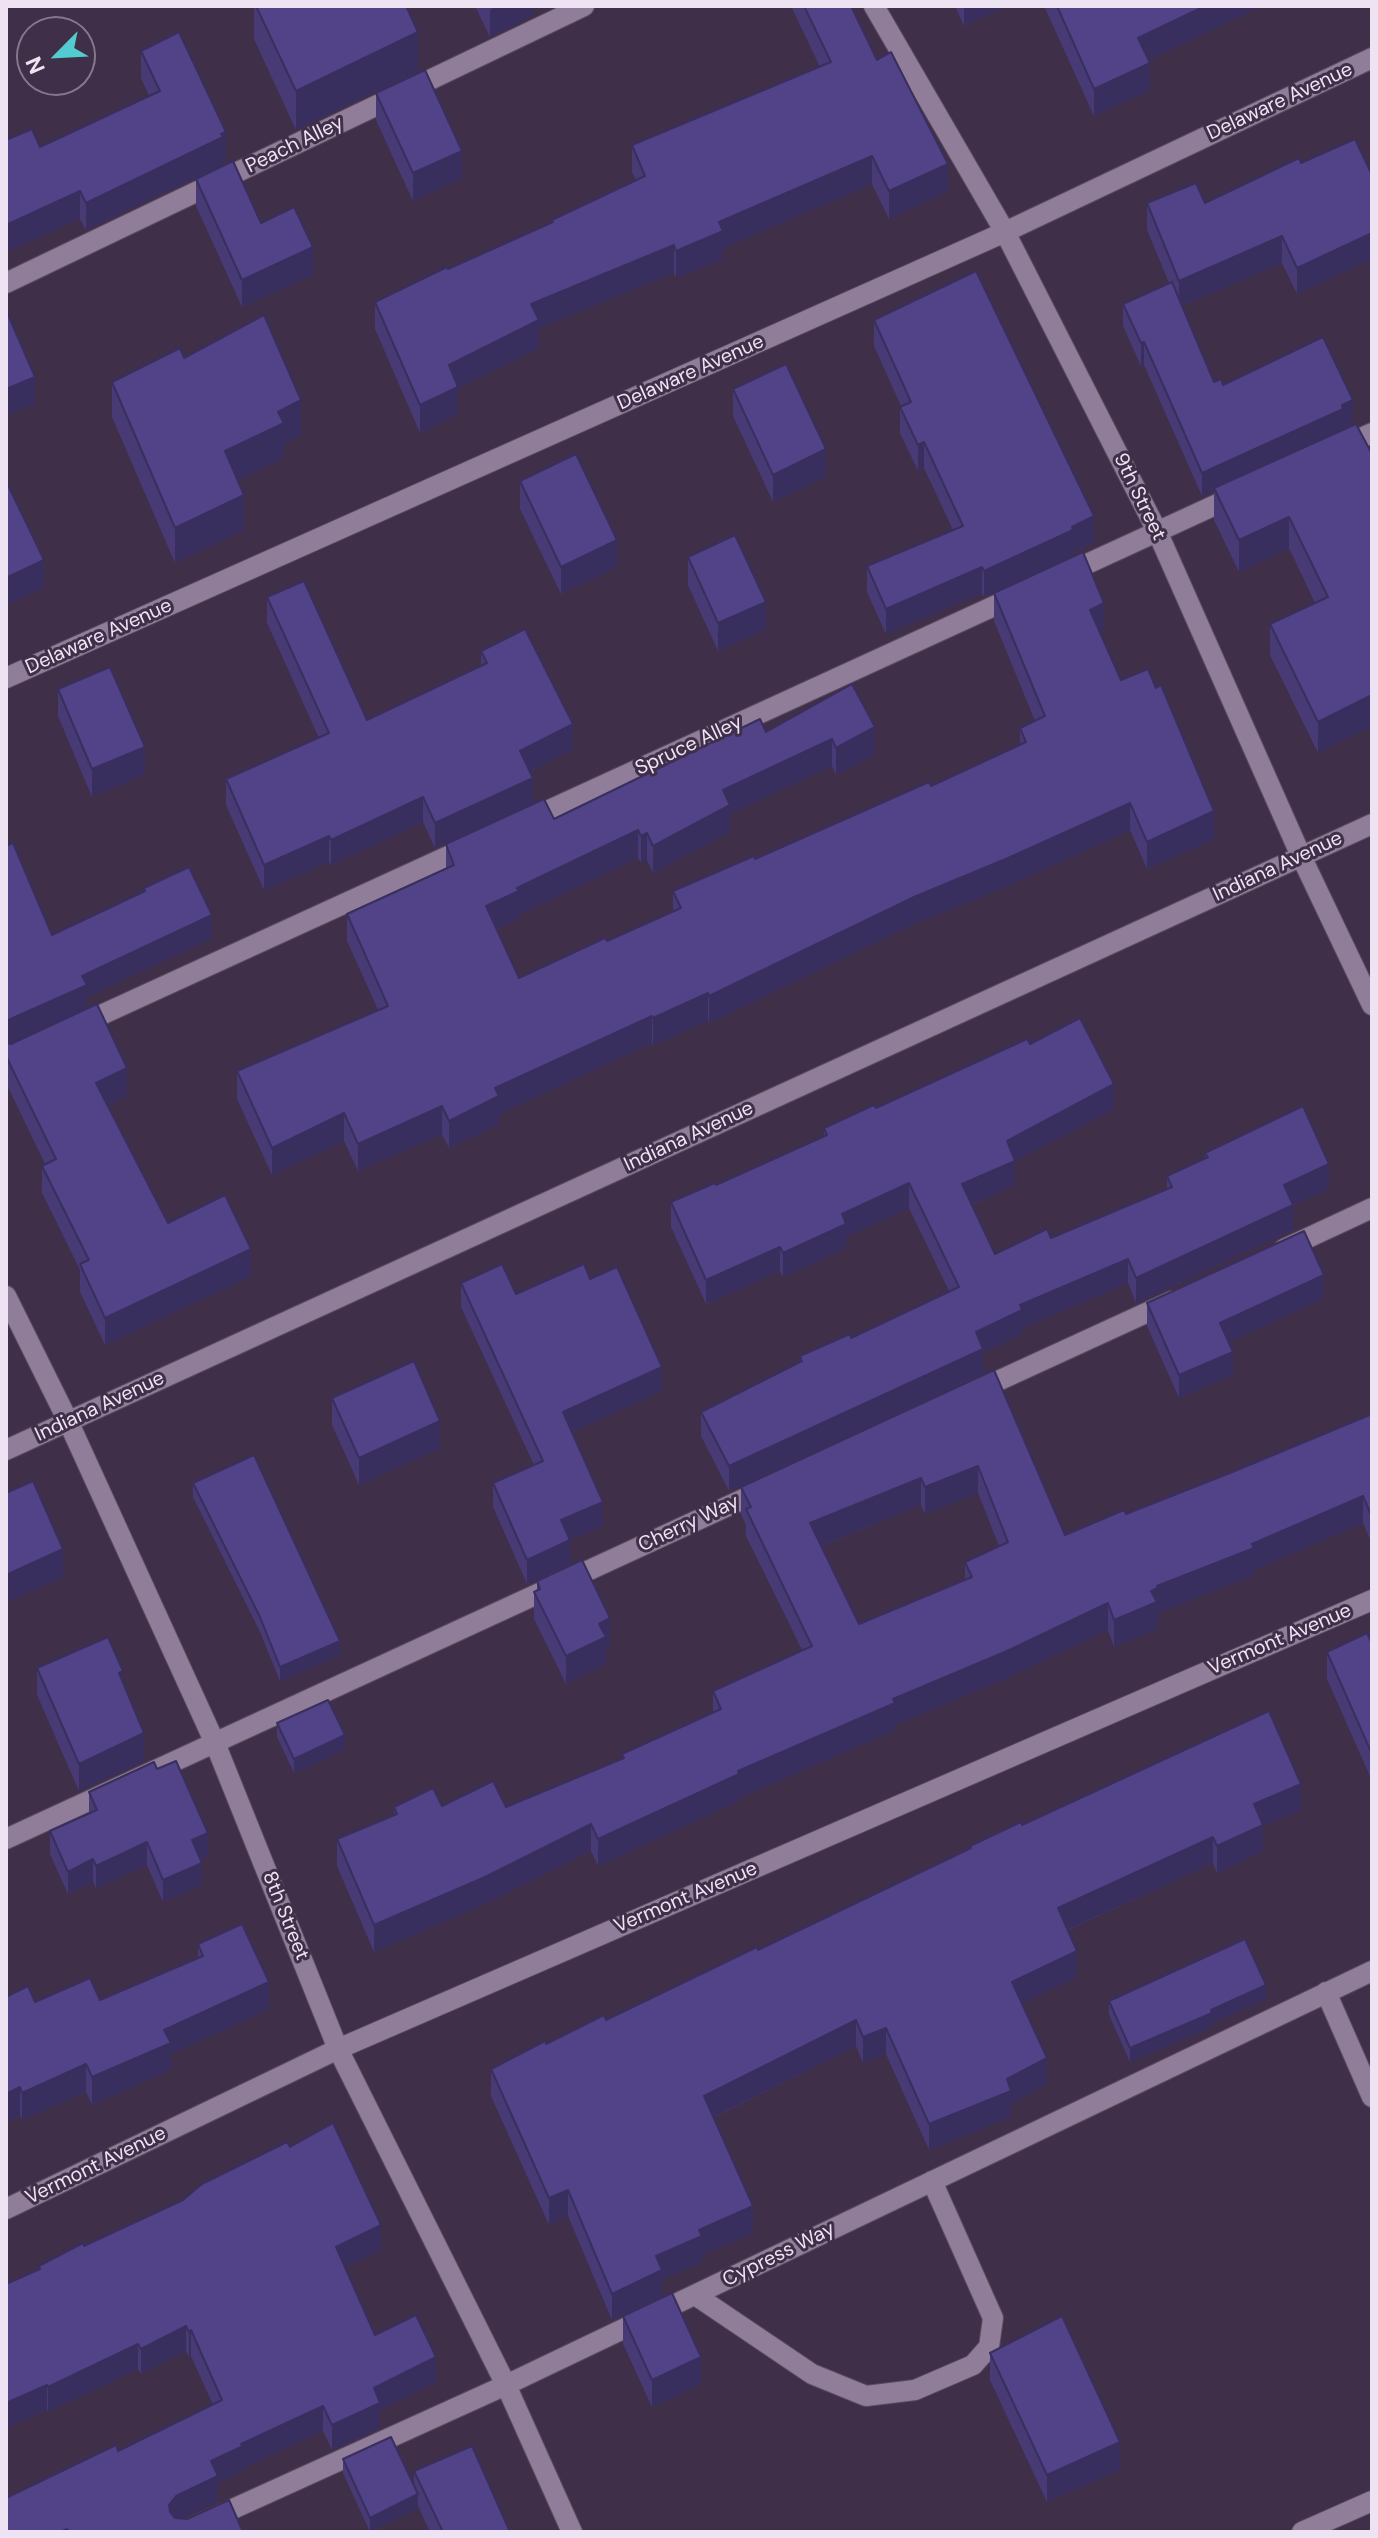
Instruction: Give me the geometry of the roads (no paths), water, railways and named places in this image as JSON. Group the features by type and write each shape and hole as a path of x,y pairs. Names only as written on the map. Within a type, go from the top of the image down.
{"street":[{"name":"Peach Alley","path":"6,283 584,6"},
{"name":"9th Street","path":"874,6 1005,232 1157,531 1301,856 1372,1005"},
{"name":"Delaware Avenue","path":"6,678 1005,232 1372,58"},
{"path":"1315,459 1372,433"},
{"name":"Spruce Alley","path":"64,1032 1258,486"},
{"name":"Indiana Avenue","path":"6,1450 1372,824"},
{"path":"1271,1255 1372,1208"},
{"path":"953,1402 1184,1295"},
{"name":"8th Street","path":"6,1296 68,1421 215,1743 338,2049 506,2385 572,2532"},
{"name":"Cherry Way","path":"6,1839 779,1482"},
{"name":"Vermont Avenue","path":"6,2209 338,2049 1372,1600"},
{"name":"Cypress Way","path":"182,2532 506,2385 1372,1971"},
{"path":"1326,1992 1372,2097"},
{"path":"695,2295 812,2374 866,2396 915,2390 973,2365 989,2347 993,2318 932,2181"},
{"path":"1302,2532 1372,2501"}]}
